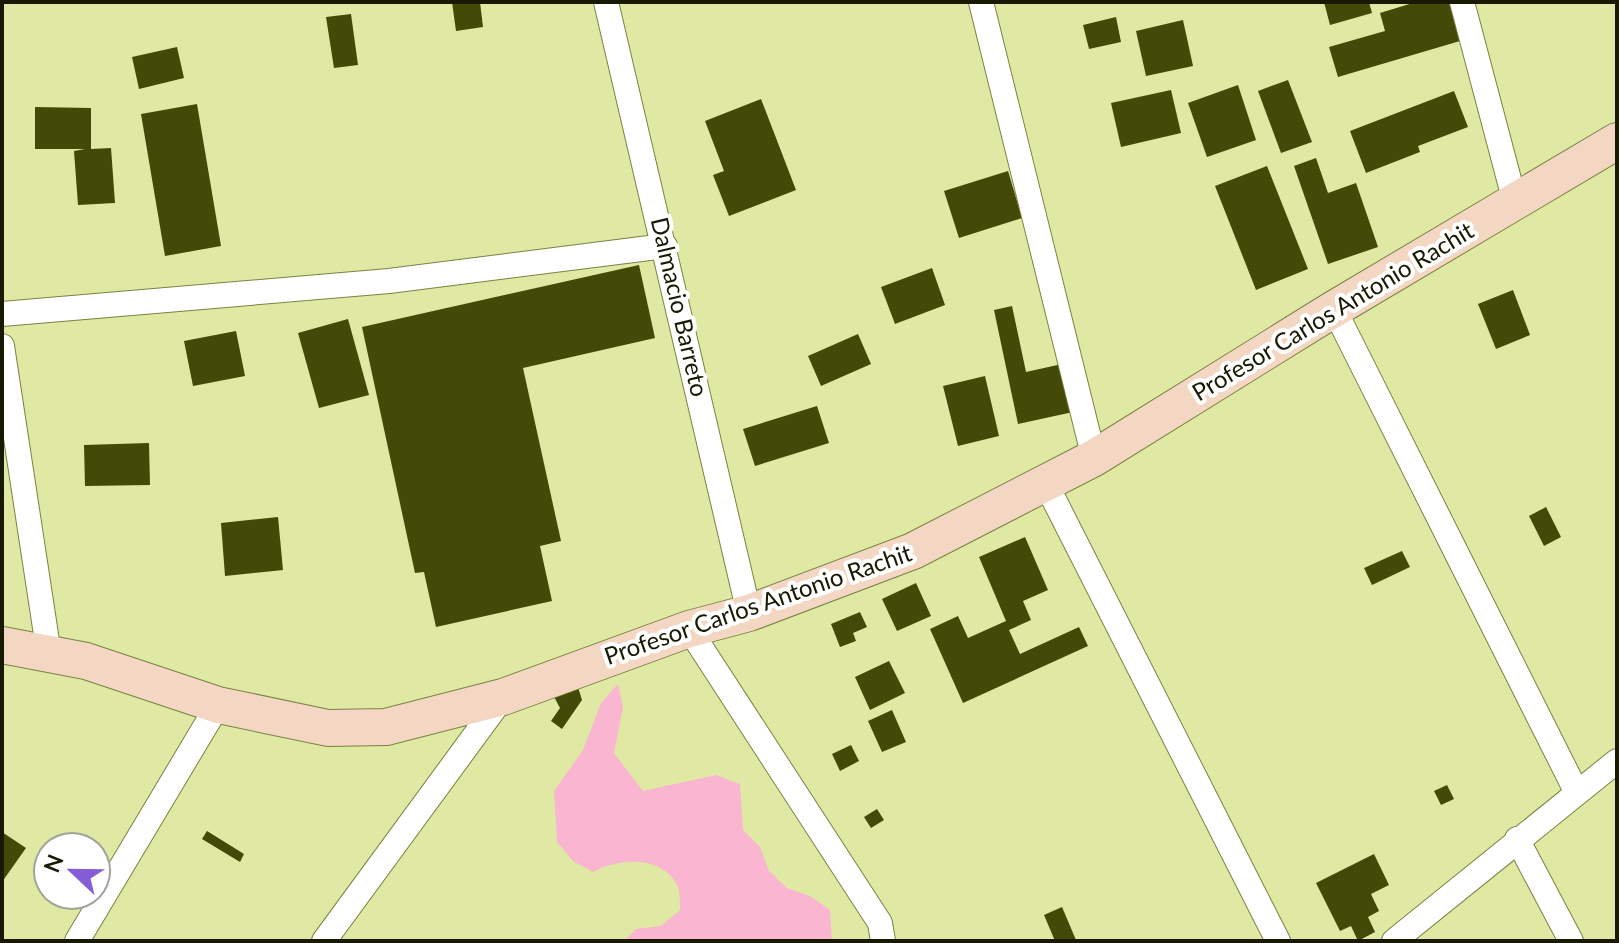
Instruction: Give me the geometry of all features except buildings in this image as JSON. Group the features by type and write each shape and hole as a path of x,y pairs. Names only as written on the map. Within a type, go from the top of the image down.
{"main road":[{"name":"Profesor Carlos Antonio Rachit","path":"2,645 86,661 218,705 328,728 386,727 503,697 689,629 749,613 913,551 1094,458 1334,309 1617,141"}],"street":[{"name":"Dalmacio Barreto","path":"606,2 749,613"},
{"path":"981,2 1094,458"},
{"path":"1462,2 1515,202"},
{"path":"2,314 389,281 665,246"},
{"path":"1334,309 1576,791"},
{"path":"2,346 49,654"},
{"path":"1045,482 1278,941"},
{"path":"689,629 880,923 883,941"},
{"path":"324,941 503,697"},
{"path":"77,941 218,705"},
{"path":"1394,941 1576,791 1617,761"},
{"path":"1517,839 1571,941"}],"shaded area":[{"path":"618,684 623,707 614,753 643,791 716,775 740,784 743,830 760,847 769,871 787,888 810,896 830,910 832,941 624,941 636,929 661,926 680,910 677,885 670,875 650,864 626,862 593,872 573,861 557,842 554,791 583,750 601,703"}]}
